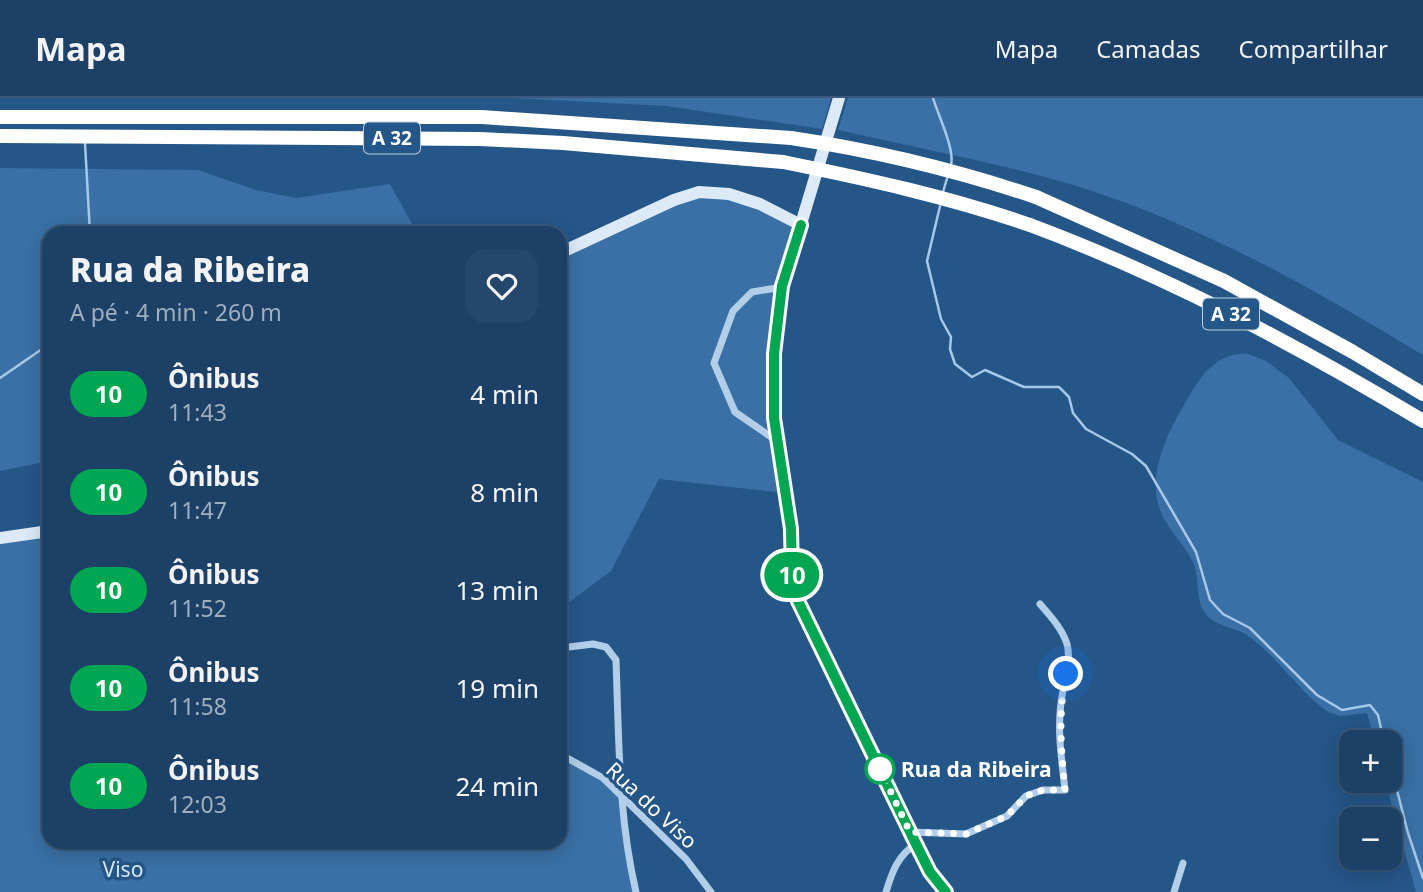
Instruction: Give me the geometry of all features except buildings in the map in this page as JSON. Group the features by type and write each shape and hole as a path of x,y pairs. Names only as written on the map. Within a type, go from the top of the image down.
{"highway":[{"name":"A 32","path":"0,117 482,117 791,138 911,159 1036,197 1224,281 1423,394"},
{"name":"A 32","path":"0,136 480,139 563,143 783,162 974,205 1080,243 1216,306 1358,382 1423,421"}],"main road":[{"path":"839,98 782,286 774,354 774,418 791,529 792,575 798,601 910,832 930,872 946,892"},
{"path":"567,250 674,200 699,192 729,194 760,204 801,225"},
{"path":"0,538 42,532"}],"street":[{"path":"778,441 735,412 715,363 733,310 752,292 782,286"},
{"path":"910,832 966,834 1007,816 1026,796 1043,790 1065,790 1060,705 1069,656 1060,628 1040,604"},
{"path":"569,647 593,644 606,647 616,660 620,793 625,848 636,892"},
{"name":"Rua do Viso","path":"567,758 603,778 620,793 686,859 711,892"},
{"path":"886,892 892,872 905,851 916,844"},
{"path":"1174,892 1183,863"}],"green space":[{"path":"513,98 831,98 822,129 667,106"},
{"path":"848,98 1423,98 1423,355 1259,262 1131,205 1025,172 838,130"},
{"path":"0,168 198,170 256,190 296,198 390,184 413,226 42,226 42,462 0,471"},
{"path":"729,194 801,225 774,354 785,493 659,479 611,571 567,604 567,252 674,200"},
{"path":"1237,354 1248,354 1266,361 1289,378 1338,440 1423,482 1423,892 1416,892 1402,842 1402,807 1392,807 1388,793 1402,793 1402,730 1372,730 1367,713 1340,716 1328,712 1258,643 1242,632 1219,624 1209,617 1200,601 1193,562 1159,507 1156,475 1172,427 1205,373 1220,361"},
{"name":"Viso","path":"42,533 42,849 567,849 567,759 619,793 636,892 0,892 0,540"}],"waterway":[{"path":"933,98 948,141 951,165"},
{"path":"85,143 90,226"},
{"path":"943,192 948,175"},
{"path":"941,202 927,261 941,319 951,337 950,349 955,364 972,377 985,370 1024,387 1059,387 1069,397 1073,413 1086,429 1132,454 1146,466 1196,552 1210,600 1223,614 1250,628 1317,695 1342,710 1370,705 1378,715 1381,730"},
{"path":"0,378 42,349"},
{"path":"1398,793 1423,878"}],"bus line":[{"name":"10","path":"801,225 782,286 774,354 774,418 791,529 792,575 798,601 916,844 930,872 946,892"}],"place":[{"name":"Rua da Ribeira","path":"880,769"}],"route":[{"path":"880,769 910,832 966,834 1007,816 1026,796 1043,790 1065,790 1060,705 1066,674"}]}
